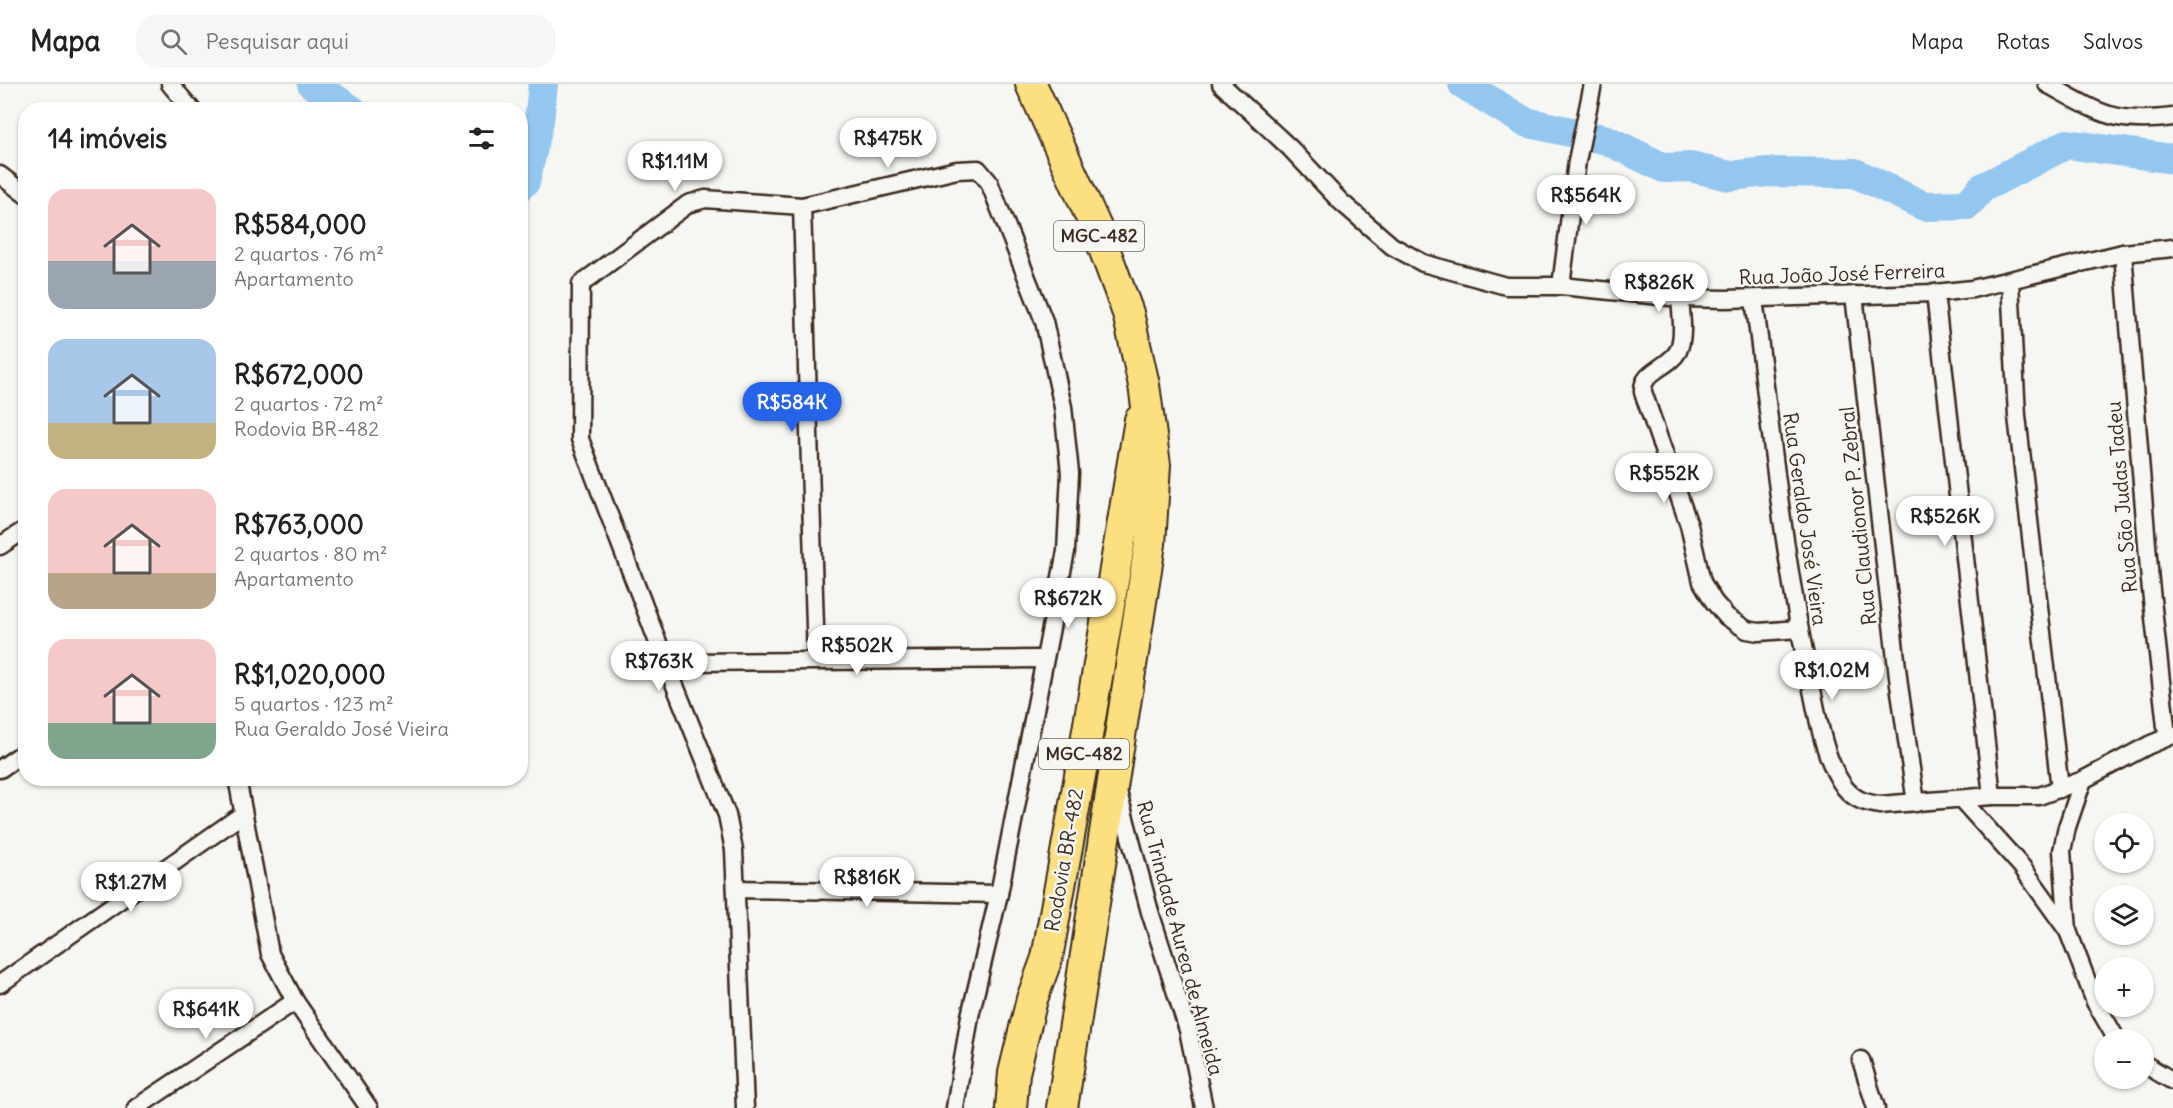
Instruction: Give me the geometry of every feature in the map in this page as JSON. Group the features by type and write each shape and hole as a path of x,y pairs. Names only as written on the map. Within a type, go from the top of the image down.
{"highway":[{"name":"Rodovia BR-482","path":"1031,84 1098,232 1128,313 1155,465 1150,544 1062,1108"},
{"name":"Rodovia BR-482","path":"1011,1108 1014,1073 1049,948 1144,396"}],"street":[{"path":"170,84 185,102"},
{"name":"Rua João José Ferreira","path":"1221,84 1290,148 1340,201 1392,246 1423,263 1506,286 1561,286 1680,298 1754,299 1935,293 1972,289 2010,281 2123,253 2173,248"},
{"path":"1561,286 1577,161 1593,84"},
{"path":"2047,84 2097,112 2128,120 2173,117"},
{"path":"745,1108 734,850 727,815 580,439 581,284 688,204 705,199 802,206 957,170 978,170 989,182 1044,321 1063,407 1070,473 1066,551 999,894 970,1016 955,1108"},
{"path":"0,175 18,189"},
{"path":"802,206 816,659"},
{"name":"Rua São Judas Tadeu","path":"2123,253 2150,581 2170,736"},
{"path":"2010,281 2017,416 2060,789"},
{"path":"1935,293 1955,489 1992,796"},
{"name":"Rua Claudionor P. Zebral","path":"1854,295 1899,685 1916,803"},
{"path":"1680,298 1679,349 1671,359 1646,377 1642,384 1642,392 1689,525 1702,582 1714,602 1738,626 1759,632 1799,629"},
{"name":"Rua Geraldo José Vieira","path":"1754,299 1799,629 1822,733 1834,768 1844,787 1864,803 1916,803 1992,796 2039,796 2083,780 2170,736"},
{"path":"0,546 18,534"},
{"path":"667,666 689,662 816,659 1044,658"},
{"path":"0,769 18,757"},
{"name":"Rua Trindade Aurea de Almeida","path":"1115,779 1150,912 1188,1030 1204,1108"},
{"path":"2068,931 2062,851 2067,827 2083,780"},
{"path":"238,786 270,954 295,1001 369,1108"},
{"path":"1961,799 2022,867 2068,931 2095,1002 2111,1029"},
{"path":"0,984 243,814"},
{"path":"736,889 999,894"},
{"path":"136,1108 295,1001"},
{"path":"1861,1060 1876,1108"},
{"path":"2154,1070 2173,1081"}],"waterway":[{"path":"312,84 340,102"},
{"path":"528,169 539,121 543,84"},
{"path":"1463,84 1525,122 1607,140 1664,168 1690,167 1730,176 1767,172 1855,173 1924,206 1967,205 1982,188 2067,144 2173,159"}]}
